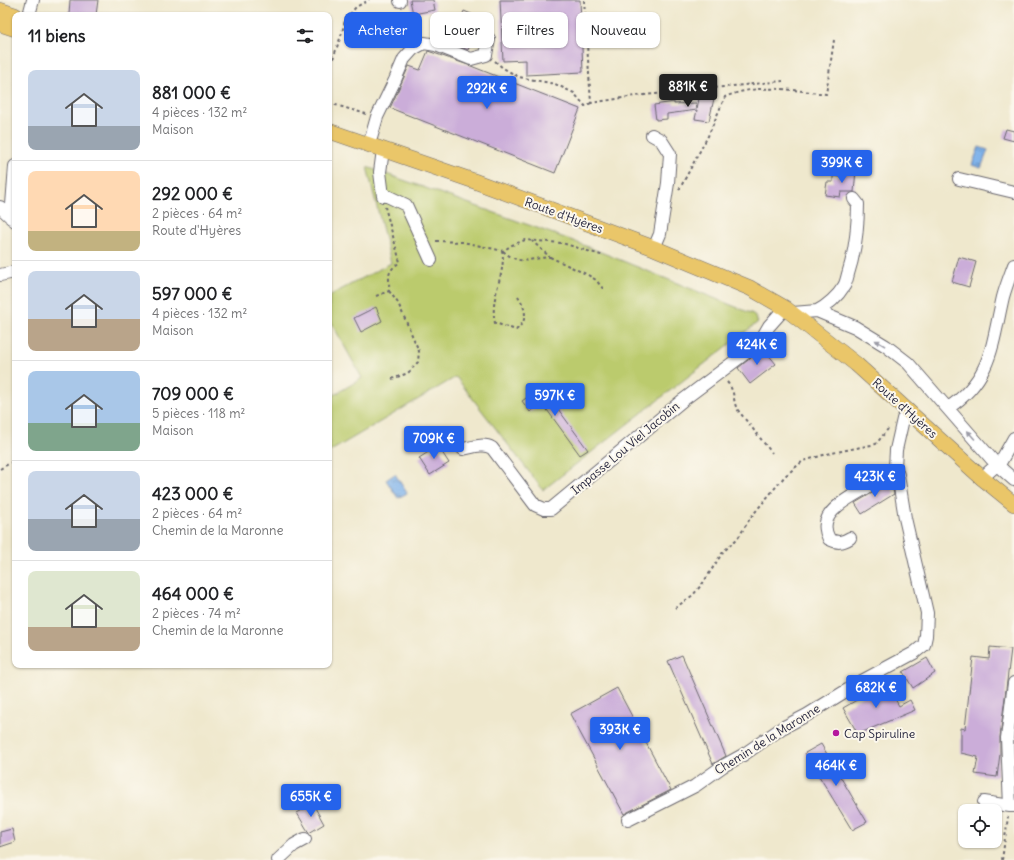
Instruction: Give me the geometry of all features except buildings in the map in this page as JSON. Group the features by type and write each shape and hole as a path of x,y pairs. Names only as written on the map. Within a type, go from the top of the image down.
{"main road":[{"path":"0,10 12,14"},
{"path":"0,24 12,28"},
{"name":"Route d'Hyères","path":"332,132 474,181 654,248 750,288 789,311 856,364 982,478 1014,504"}],"street":[{"path":"368,145 377,117 404,59 413,49 424,42 471,58 486,55 487,48"},
{"path":"652,134 661,140 670,154 668,183 660,234 654,248"},
{"path":"383,150 380,172 383,195 406,205 431,260"},
{"path":"959,179 1014,192"},
{"path":"817,311 833,300 845,286 851,264 858,218 858,204 854,199"},
{"path":"0,207 12,218"},
{"path":"948,408 964,396 980,377 990,356 1004,295 1014,265"},
{"path":"0,275 12,273"},
{"path":"789,311 817,311 855,327 886,346 908,363 996,464 1014,480"},
{"name":"Impasse Lou Viel Jacobin","path":"464,449 479,445 488,445 492,448 535,504 544,509 551,509 683,400 751,349 762,338 769,326 789,311"},
{"name":"Chemin de la Maronne","path":"628,820 695,786 782,728 807,715 862,680 924,645 927,613 905,518 898,475 895,467 896,450 903,419 909,411"},
{"path":"982,478 1001,460 1014,438"},
{"path":"850,538 844,542 837,542 829,539 825,529 826,521 834,509 849,498 890,474 895,467"},
{"path":"984,802 1012,806 1007,738 1014,682"},
{"path":"278,860 294,844 305,839"}],"path":[{"path":"332,61 345,20 356,7 369,0"},
{"path":"584,0 591,102"},
{"path":"679,191 708,136 725,97 735,93 767,88 826,94 834,40"},
{"path":"486,55 491,57 503,68 519,77 555,84 574,93 585,106 591,102 635,96 783,81"},
{"path":"332,104 377,117"},
{"path":"383,195 386,214 400,262 391,269 389,275 389,291 398,303 419,351 418,362 408,373 392,379"},
{"path":"502,250 525,240 562,243 604,256"},
{"path":"422,241 463,242 502,250 511,258 522,261 550,257"},
{"path":"531,241 550,257 596,280 604,290"},
{"path":"502,250 504,258 492,312 495,323 516,330 523,324 526,315 524,307 518,296"},
{"path":"376,296 389,291"},
{"path":"719,373 730,385 735,395 735,404 737,409 772,453"},
{"path":"675,608 693,595 703,583 724,552 738,538 751,517 785,476 803,461 827,454 876,444 889,428"},
{"path":"0,469 12,462"},
{"path":"1002,860 1012,806"}],"green space":[{"path":"367,167 576,242 753,314 758,322 543,490 456,377 332,450 332,396 362,378 332,323 332,294 391,263"}],"water":[{"path":"979,147 988,150 981,168 972,165"},
{"path":"395,474 407,493 398,498 386,480"}],"place":[{"name":"Cap Spiruline","path":"836,733"}]}
